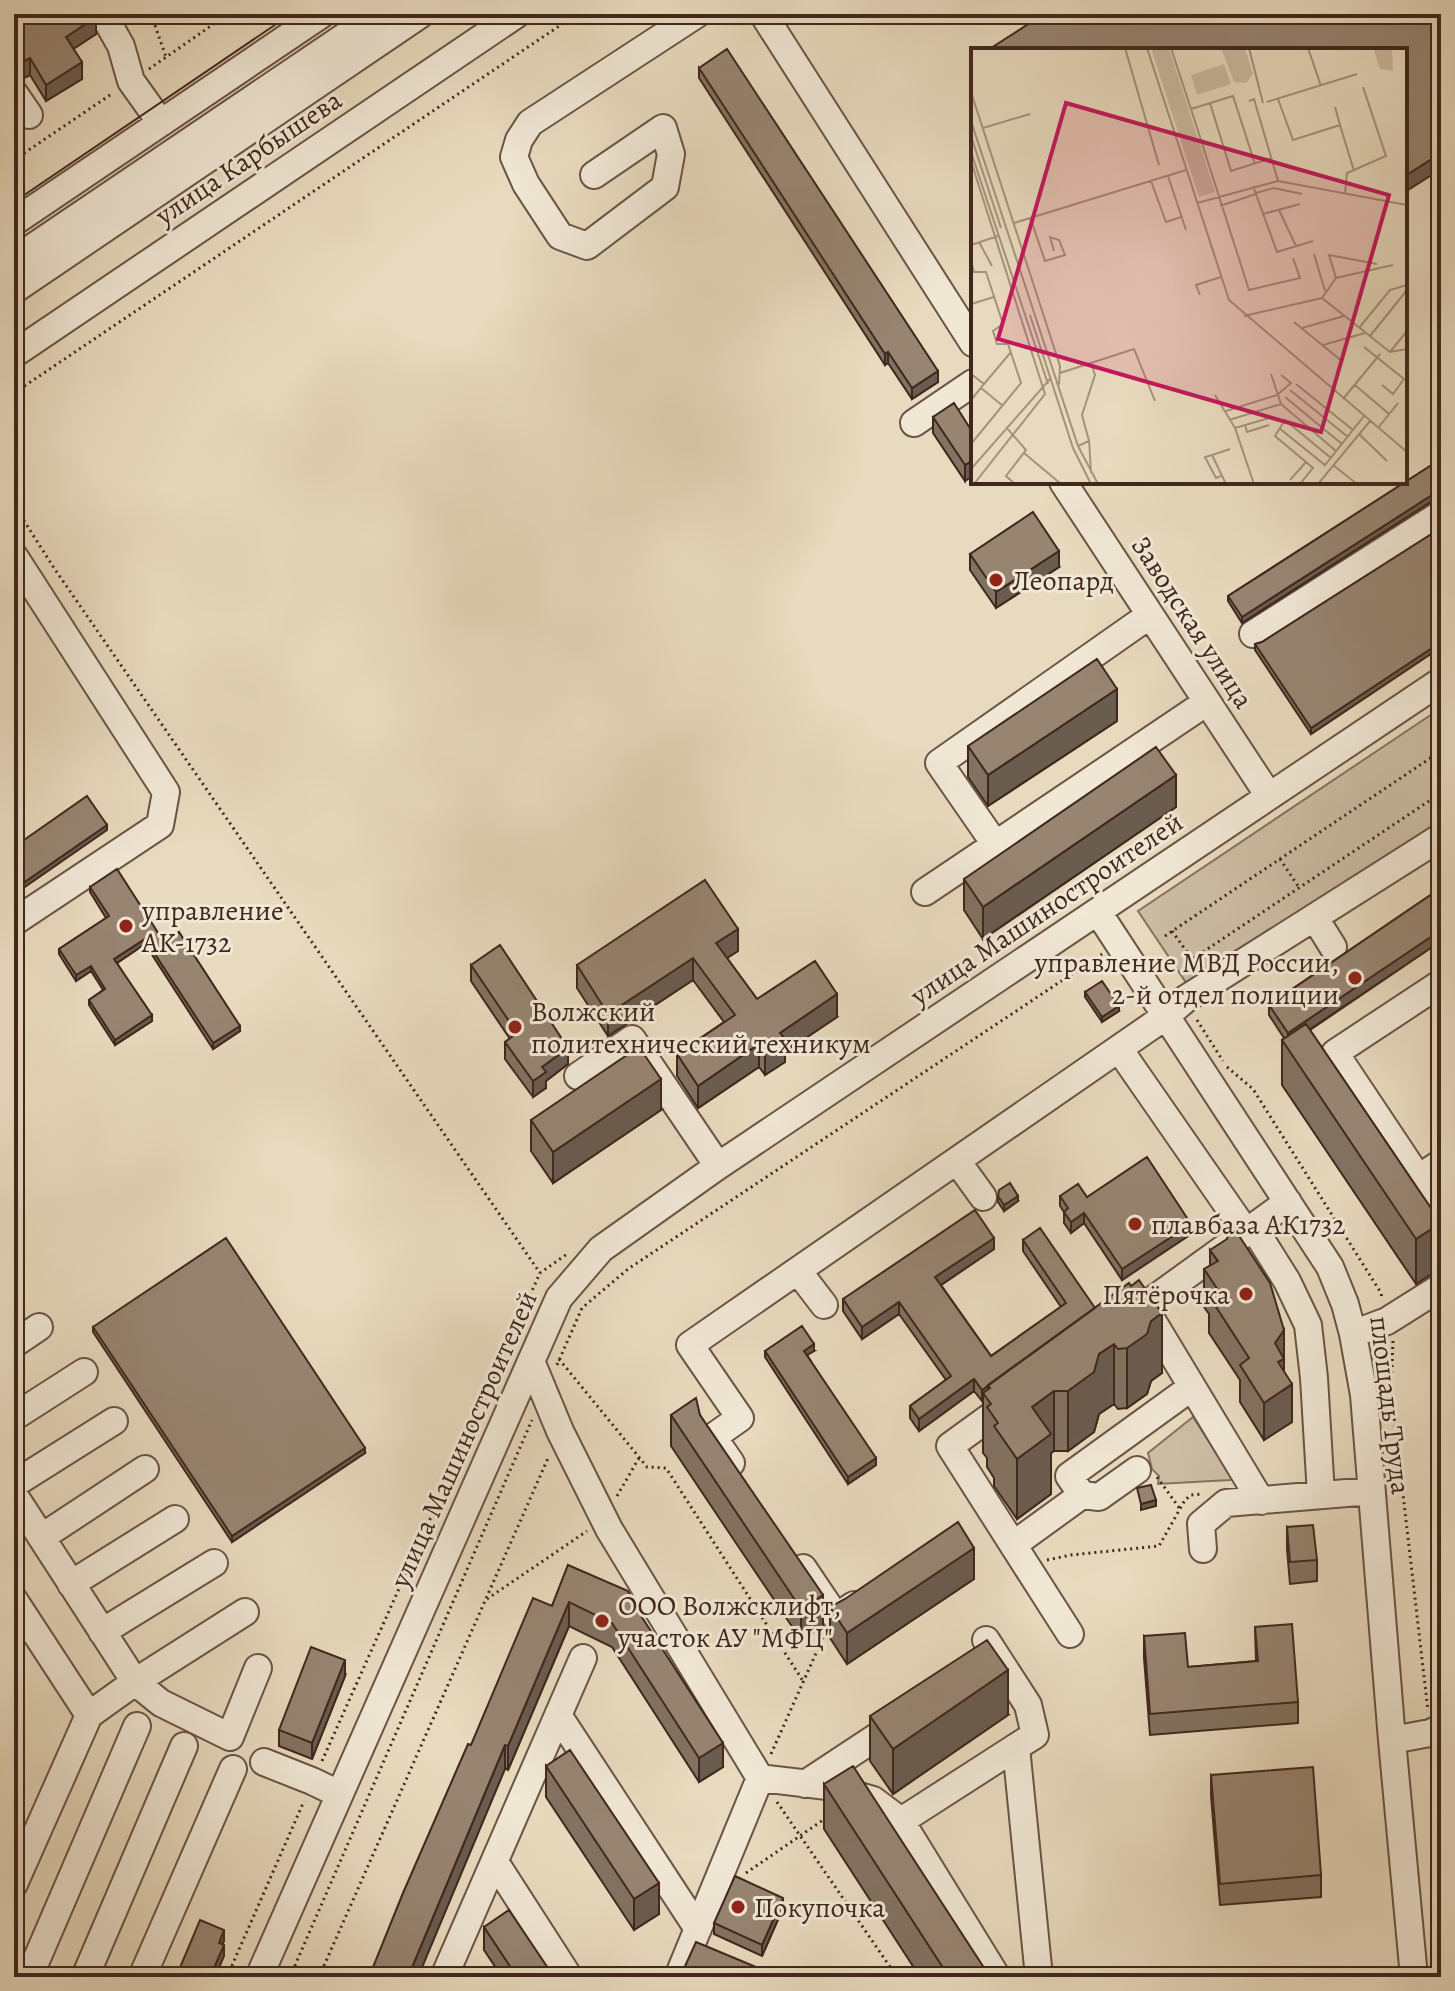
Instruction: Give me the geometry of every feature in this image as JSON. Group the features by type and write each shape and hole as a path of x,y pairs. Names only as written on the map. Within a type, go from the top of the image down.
{"street":[{"path":"103,14 121,46 131,81 161,123"},
{"path":"14,222 322,14"},
{"name":"улица Карбышева","path":"14,260 378,14"},
{"name":"улица Карбышева","path":"14,290 421,14"},
{"name":"улица Карбышева","path":"14,354 517,14"},
{"path":"594,175 663,128 671,154 665,187 587,246 560,236 534,197 514,157 519,140 530,123 697,14"},
{"path":"763,14 971,340"},
{"path":"14,93 29,115"},
{"path":"914,423 971,384"},
{"name":"Заводская улица","path":"1064,484 1269,796"},
{"path":"1253,634 1441,514"},
{"path":"14,922 160,825 166,792 16,565"},
{"path":"995,844 939,763 1150,615"},
{"name":"улица Машиностроителей","path":"259,1977 559,1298 601,1249 718,1166 1441,681"},
{"path":"925,892 1207,702"},
{"path":"748,1489 713,1437 740,1418 690,1345 1119,1049 1187,998 1441,837"},
{"name":"площадь Труда","path":"1098,912 1330,1267 1345,1304 1364,1395 1414,1977"},
{"path":"1315,918 1333,947"},
{"path":"1441,983 1335,1053 1441,1212"},
{"path":"578,1076 632,1039 718,1166"},
{"path":"1119,1049 1287,1281 1308,1325 1321,1495"},
{"path":"957,1161 983,1197"},
{"path":"1419,1178 1441,1163"},
{"path":"1105,1335 1288,1202"},
{"path":"798,1271 824,1305"},
{"path":"1353,1334 1387,1321 1441,1287"},
{"path":"1144,1307 1261,1501"},
{"path":"14,1344 39,1327"},
{"path":"531,1361 560,1431 604,1519 760,1778"},
{"path":"14,1417 84,1372"},
{"path":"1137,1470 1099,1497 1082,1495 1069,1476 1192,1387"},
{"path":"1027,1390 950,1446 1070,1634"},
{"path":"14,1484 114,1421"},
{"path":"42,1537 145,1469"},
{"path":"1203,1549 1201,1524 1226,1503 1371,1491"},
{"path":"14,1495 135,1682 161,1703 230,1737 258,1668"},
{"path":"1019,1555 1082,1495"},
{"path":"71,1584 175,1519"},
{"path":"792,1553 836,1617 872,1592"},
{"path":"102,1632 214,1563"},
{"path":"14,1600 89,1715"},
{"path":"14,1884 89,1715 245,1612"},
{"path":"901,1821 1035,1735 1028,1705 992,1649 971,1676"},
{"path":"444,1977 583,1658"},
{"path":"805,1784 920,1709"},
{"path":"558,1715 698,1929"},
{"path":"29,1977 137,1726"},
{"path":"1392,1740 1436,1731"},
{"path":"85,1977 184,1746"},
{"path":"1016,1747 1039,1977"},
{"path":"264,1762 339,1794"},
{"path":"142,1977 233,1769"},
{"path":"760,1778 827,1786 873,1800 901,1821 997,1977"},
{"path":"678,1977 760,1778"},
{"path":"495,1862 569,1977"}],"path":[{"path":"151,14 166,57"},
{"path":"14,390 17,391 577,14"},
{"path":"14,505 63,581 540,1273 227,1977"},
{"path":"1165,936 1441,751"},
{"path":"1435,755 1441,764"},
{"path":"1190,961 1441,793"},
{"path":"1280,859 1299,888"},
{"path":"1172,931 1190,961 1187,1004 1228,1069 1253,1089 1381,1293 1393,1340 1391,1390 1436,1731 1441,1834"},
{"path":"290,1977 582,1308 628,1269 1119,943"},
{"path":"559,1359 647,1467 666,1468 803,1681"},
{"path":"319,1977 560,1431"},
{"path":"485,1600 604,1519 639,1458"},
{"path":"1019,1555 1071,1555 1159,1546 1185,1500 1191,1495 1206,1494"},
{"path":"836,1617 822,1636 760,1778 897,1977"},
{"path":"711,1896 859,1796"}],"shaded area":[{"path":"1441,708 1441,826 1193,993 1138,911"},
{"path":"1193,1417 1232,1477 1230,1480 1158,1484 1159,1476 1152,1469 1148,1453"}],"building":[{"path":"18,14 94,14 96,17 66,37 82,62 46,85 30,58 24,61 14,45 14,17"},
{"path":"1044,14 1413,14 1417,20 1427,14 1441,14 1441,153 1407,175 1407,48 991,48"},
{"path":"727,49 938,371 912,388 888,352 885,354 699,68"},
{"path":"954,403 971,430 971,461 965,465 933,417"},
{"path":"1441,459 1441,493 1432,495 1242,617 1228,596 1402,484 1407,484 1407,481"},
{"path":"1033,512 1059,551 996,592 970,554"},
{"path":"1441,528 1441,642 1311,728 1255,644"},
{"path":"1097,659 1117,689 988,775 968,746"},
{"path":"1156,747 1176,775 983,907 964,879"},
{"path":"87,796 107,825 16,888 14,847"},
{"path":"117,869 164,942 179,932 240,1026 213,1043 145,939 114,959 152,1015 115,1040 89,1000 105,989 91,966 76,975 59,949 109,916 90,887"},
{"path":"705,880 738,929 716,943 757,999 815,961 837,994 780,1033 785,1039 765,1053 759,1044 698,1086 677,1054 735,1015 693,958 608,1014 577,965"},
{"name":"управление МВД России, 2-й отдел полиции","path":"1441,888 1441,930 1288,1033 1269,1005"},
{"name":"Волжский политехнический техникум","path":"500,945 568,1048 542,1067 546,1072 533,1081 505,1042 517,1033 471,965"},
{"path":"1102,981 1119,1006 1102,1017 1085,992"},
{"path":"1306,1024 1441,1227 1433,1228 1416,1239 1282,1040"},
{"path":"639,1047 661,1079 553,1152 531,1120"},
{"name":"плавбаза АК1732","path":"1147,1157 1191,1224 1122,1269 1084,1213 1071,1222 1064,1212 1068,1208 1060,1196 1078,1184 1087,1197"},
{"path":"1010,1183 1018,1196 1004,1205 998,1196 999,1190"},
{"path":"975,1210 994,1238 935,1277 991,1356 1066,1303 1023,1240 1040,1228 1095,1308 982,1390 974,1379 919,1419 910,1406 951,1376 899,1302 862,1327 843,1299"},
{"path":"1232,1225 1270,1283 1284,1330 1275,1343 1284,1359 1278,1362 1292,1384 1264,1403 1240,1365 1249,1358 1209,1296 1218,1290 1204,1269 1218,1261 1210,1250 1227,1239"},
{"path":"226,1238 365,1448 232,1536 93,1327"},
{"path":"1139,1280 1162,1313 1151,1321 1147,1334 1127,1348 1118,1349 1114,1344 1099,1354 1094,1372 1068,1391 1054,1391 1032,1407 1051,1434 1017,1459 994,1426 998,1423 987,1407 991,1404 983,1393 990,1388 988,1385 1129,1283 1131,1286"},
{"path":"802,1326 814,1344 804,1351 876,1458 848,1477 765,1351"},
{"path":"696,1398 700,1415 823,1595 801,1609 671,1415"},
{"path":"1151,1485 1156,1500 1141,1504 1137,1488"},
{"path":"958,1522 974,1548 847,1633 830,1607"},
{"path":"1313,1525 1317,1560 1290,1562 1287,1527"},
{"path":"568,1565 628,1591 723,1743 699,1758 612,1623 569,1602 408,1977 369,1977 533,1598 552,1606"},
{"path":"1292,1624 1298,1702 1150,1714 1144,1636 1185,1633 1188,1667 1258,1661 1255,1627"},
{"path":"987,1640 1008,1670 893,1749 870,1716"},
{"path":"311,1647 345,1660 312,1743 279,1730"},
{"path":"570,1750 659,1883 634,1899 546,1766"},
{"path":"853,1766 990,1977 949,1977 824,1784"},
{"path":"1313,1767 1321,1875 1220,1884 1211,1775"},
{"path":"735,1876 783,1898 762,1945 714,1923"},
{"path":"509,1910 554,1977 517,1977 484,1927"},
{"path":"200,1920 224,1930 219,1943 224,1945 210,1977 176,1977"},
{"path":"696,1942 780,1977 681,1975"}],"tram line":[{"path":"14,202 291,14"}],"place":[{"name":"Леопард","path":"996,580"},
{"name":"управление AK-1732","path":"126,926"},
{"name":"управление МВД России, 2-й отдел полиции","path":"1355,978"},
{"name":"Волжский политехнический техникум","path":"515,1027"},
{"name":"плавбаза АК1732","path":"1135,1224"},
{"name":"Пятёрочка","path":"1246,1294"},
{"name":"ООО Волжсклифт, участок АУ \"МФЦ\"","path":"602,1621"},
{"name":"Покупочка","path":"738,1907"}]}
